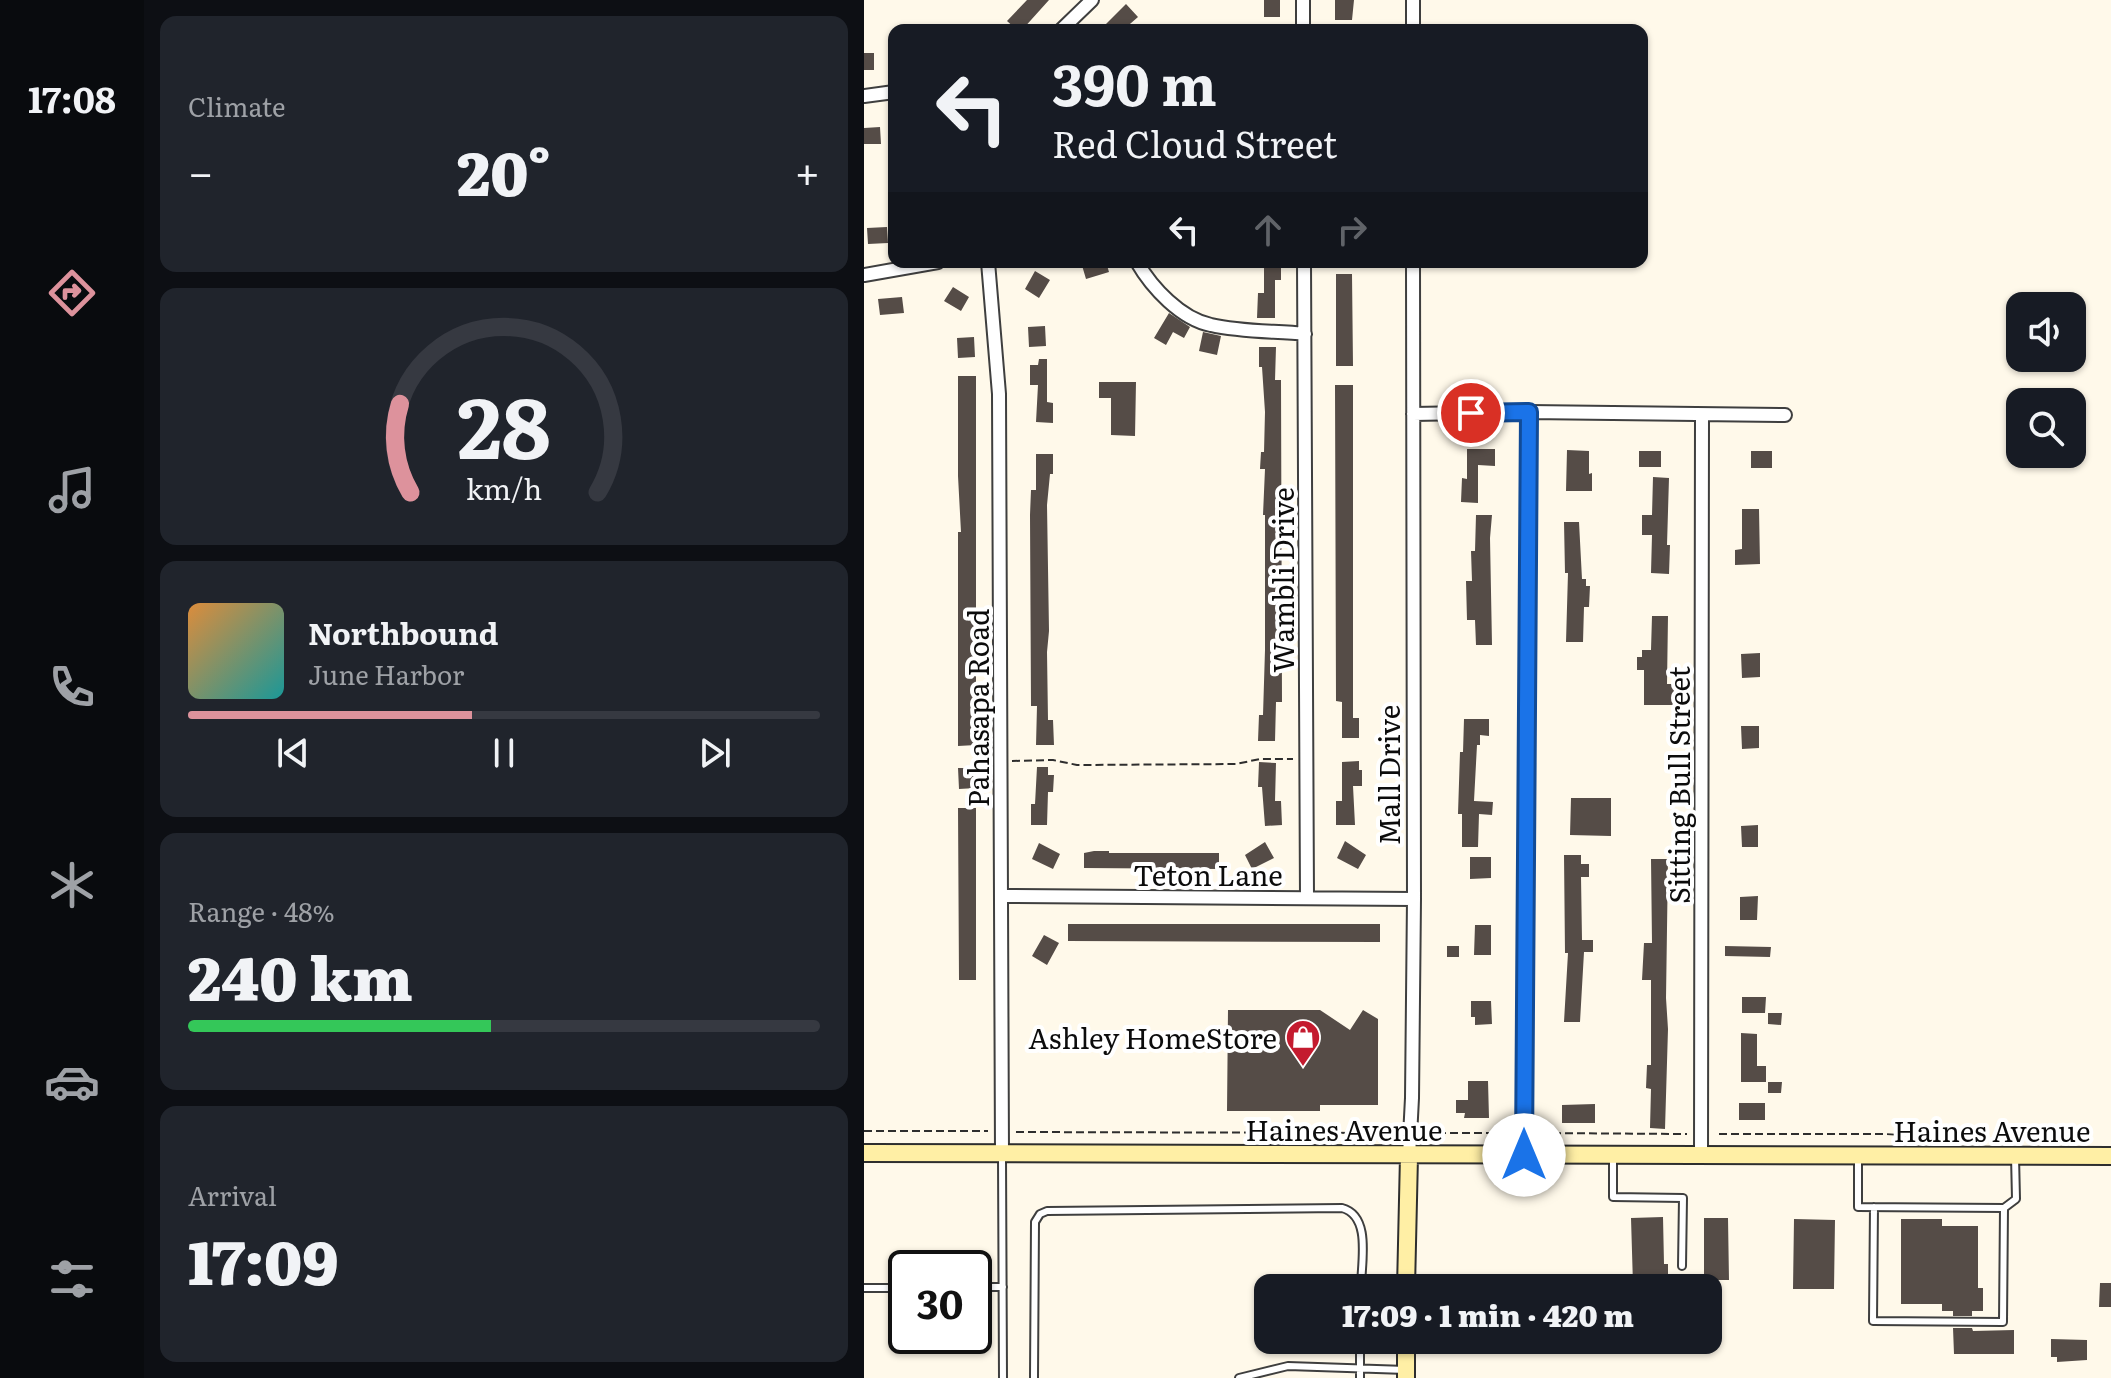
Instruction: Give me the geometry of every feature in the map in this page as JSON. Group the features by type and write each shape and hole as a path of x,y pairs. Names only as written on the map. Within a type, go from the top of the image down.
{"main road":[{"name":"Haines Avenue","path":"864,1153 2111,1156"},
{"name":"Mall Drive","path":"1406,1274 1409,1156"}],"street":[{"path":"1067,24 1092,0"},
{"path":"1303,0 1303,24"},
{"path":"1413,0 1413,24"},
{"path":"864,96 888,93"},
{"path":"864,275 904,268"},
{"name":"Pahasapa Road","path":"988,268 999,394 1002,1153"},
{"path":"1141,268 1174,306 1210,325 1305,334"},
{"name":"Wambli Drive","path":"1304,268 1307,898"},
{"name":"Mall Drive","path":"1409,1156 1414,899 1413,268"},
{"path":"1524,1155 1529,412"},
{"path":"1413,414 1785,415"},
{"name":"Sitting Bull Street","path":"1701,1156 1702,415"},
{"name":"Teton Lane","path":"1002,896 1414,899"}],"lane":[{"path":"1002,1153 1003,1378"},
{"path":"1613,1156 1613,1197 1683,1198 1682,1266"},
{"path":"1858,1156 1858,1207 2004,1208 2016,1199 2015,1156"},
{"path":"1874,1207 1873,1321 2003,1322 2004,1208"},
{"path":"1034,1378 1035,1222 1040,1214 1047,1211 1342,1208 1359,1219 1361,1274"},
{"path":"992,1287 1003,1287"},
{"path":"864,1288 888,1288"},
{"path":"1360,1354 1360,1378"},
{"path":"1239,1378 1288,1366 1360,1368 1406,1374"}],"path":[{"path":"1001,762 1053,760 1077,765 1220,764 1260,759 1306,759"},
{"path":"864,1131 988,1131"},
{"path":"1016,1132 1392,1133"},
{"path":"1438,1133 1512,1133"},
{"path":"1541,1133 1688,1134"},
{"path":"1719,1134 1885,1134 1991,1141"}],"building":[{"path":"1027,0 1049,0 1027,24 1010,24 1007,21"},
{"path":"1264,0 1280,0 1280,17 1264,17"},
{"path":"1335,0 1354,0 1352,20 1335,20"},
{"path":"1126,4 1138,17 1130,24 1106,24"},
{"path":"864,53 874,53 874,70 864,70"},
{"path":"880,127 881,144 864,144 864,128"},
{"path":"887,227 888,243 868,244 867,228"},
{"path":"1083,268 1108,268 1109,272 1086,279"},
{"path":"1264,268 1281,268 1281,280 1275,280 1275,318 1257,318 1258,293 1264,293"},
{"path":"1035,271 1050,280 1039,298 1025,289"},
{"path":"1336,274 1352,274 1353,366 1336,366"},
{"path":"953,287 969,297 961,311 944,301"},
{"path":"902,297 904,313 880,315 878,299"},
{"path":"1169,313 1190,327 1184,338 1173,332 1166,345 1154,338"},
{"path":"1045,326 1046,346 1029,347 1028,327"},
{"path":"1203,332 1221,336 1217,355 1199,351"},
{"path":"974,337 975,357 958,358 957,338"},
{"path":"1259,347 1276,347 1275,380 1281,380 1282,702 1276,702 1275,741 1258,741 1259,715 1263,715 1265,650 1265,469 1260,469 1261,452 1264,452 1265,412"},
{"path":"1039,359 1047,359 1047,402 1053,403 1053,423 1036,422 1038,385 1030,385 1030,365 1038,365"},
{"path":"958,376 976,376 976,745 958,746 958,532 961,532"},
{"path":"1099,382 1136,382 1135,436 1111,435 1111,398 1099,398"},
{"path":"1335,385 1353,385 1353,718 1359,718 1359,738 1342,738 1342,702 1336,701"},
{"path":"1467,449 1495,449 1495,466 1478,465 1478,503 1461,502 1462,478 1467,479"},
{"path":"1567,450 1589,451 1592,491 1566,491"},
{"path":"1639,451 1661,451 1661,467 1639,467"},
{"path":"1751,451 1772,451 1772,468 1751,468"},
{"path":"1036,454 1053,454 1047,505 1047,652 1048,720 1053,720 1054,745 1036,745 1037,706 1031,706 1030,515 1031,490 1036,490"},
{"path":"1653,477 1669,478 1669,574 1651,573 1652,535 1642,535 1642,515 1652,515"},
{"path":"1742,509 1759,509 1760,564 1735,565 1735,550 1742,549"},
{"path":"1476,515 1492,515 1492,645 1476,645 1475,620 1467,620 1466,581 1472,581 1471,551 1475,551"},
{"path":"1564,522 1579,522 1582,579 1586,579 1586,586 1590,586 1589,607 1584,607 1583,642 1566,642 1568,573 1565,573"},
{"path":"1652,616 1668,616 1667,684 1676,684 1676,705 1644,705 1644,670 1637,670 1637,657 1642,657 1642,650 1651,650"},
{"path":"1760,653 1760,677 1742,678 1741,654"},
{"path":"1464,719 1489,719 1489,736 1480,735 1480,745 1477,745 1474,801 1493,802 1492,815 1479,814 1478,847 1462,847 1462,814 1458,814"},
{"path":"1741,726 1759,726 1759,748 1742,749"},
{"path":"1359,761 1362,786 1353,786 1355,825 1336,825 1336,801 1342,801 1342,762"},
{"path":"1259,762 1276,763 1275,801 1281,801 1282,825 1265,826 1262,787 1258,787"},
{"path":"1037,767 1048,767 1048,775 1054,775 1053,792 1048,792 1047,825 1031,825"},
{"path":"958,768 976,768 976,788 959,789"},
{"path":"1571,798 1611,798 1611,836 1570,835"},
{"path":"958,808 976,808 976,980 959,980"},
{"path":"1758,825 1758,847 1742,847 1741,826"},
{"path":"1345,841 1366,855 1358,869 1337,858"},
{"path":"1265,842 1274,858 1252,869 1245,855"},
{"path":"1039,843 1060,854 1053,869 1032,859"},
{"path":"1084,853 1219,853 1219,869 1084,868"},
{"path":"1564,855 1581,855 1581,864 1589,864 1589,877 1581,877 1582,940 1593,940 1593,952 1584,952 1580,1022 1564,1022 1568,953 1565,953"},
{"path":"1470,857 1491,857 1491,878 1470,879"},
{"path":"1651,859 1668,859 1665,1129 1650,1128 1651,1089 1646,1088 1647,1065 1651,1065 1651,980 1642,980 1644,943 1652,943"},
{"path":"1758,896 1757,920 1740,920 1740,897"},
{"path":"1068,924 1380,924 1380,942 1068,941"},
{"path":"1475,925 1491,925 1491,955 1474,955"},
{"path":"1044,935 1059,943 1047,965 1032,956"},
{"path":"1447,946 1459,946 1459,957 1447,957"},
{"path":"1725,946 1771,947 1770,957 1725,956"},
{"path":"1742,997 1766,997 1765,1013 1742,1013"},
{"path":"1471,1001 1491,1001 1492,1024 1475,1025 1475,1017 1471,1017"},
{"name":"Ashley HomeStore","path":"1228,1010 1320,1010 1350,1030 1363,1010 1378,1019 1378,1105 1320,1105 1320,1111 1227,1111"},
{"path":"1768,1013 1782,1013 1781,1025 1768,1024"},
{"path":"1741,1033 1757,1034 1757,1066 1766,1066 1766,1082 1741,1082"},
{"path":"1468,1081 1488,1081 1489,1118 1464,1118 1465,1113 1456,1113 1456,1100 1468,1100"},
{"path":"1768,1082 1782,1082 1781,1093 1768,1093"},
{"path":"1739,1103 1765,1103 1765,1120 1739,1120"},
{"path":"1595,1104 1595,1123 1562,1123 1562,1105"},
{"path":"1663,1217 1664,1264 1668,1264 1668,1274 1633,1274 1631,1218"},
{"path":"1704,1218 1728,1218 1729,1280 1722,1280 1722,1274 1704,1274"},
{"path":"1794,1219 1835,1220 1834,1289 1793,1289"},
{"path":"1901,1219 1942,1219 1942,1226 1978,1226 1978,1288 1983,1288 1983,1311 1972,1311 1972,1316 1953,1316 1953,1311 1942,1311 1942,1304 1901,1304"},
{"path":"2100,1283 2111,1283 2111,1307 2099,1307"},
{"path":"1953,1328 2014,1330 2014,1354 1954,1354"},
{"path":"2051,1339 2087,1340 2087,1360 2057,1362 2057,1357 2051,1357"}],"place":[{"name":"Ashley HomeStore","path":"1303,1068"}],"route":[{"path":"1471,413 1529,412 1524,1155"}]}
